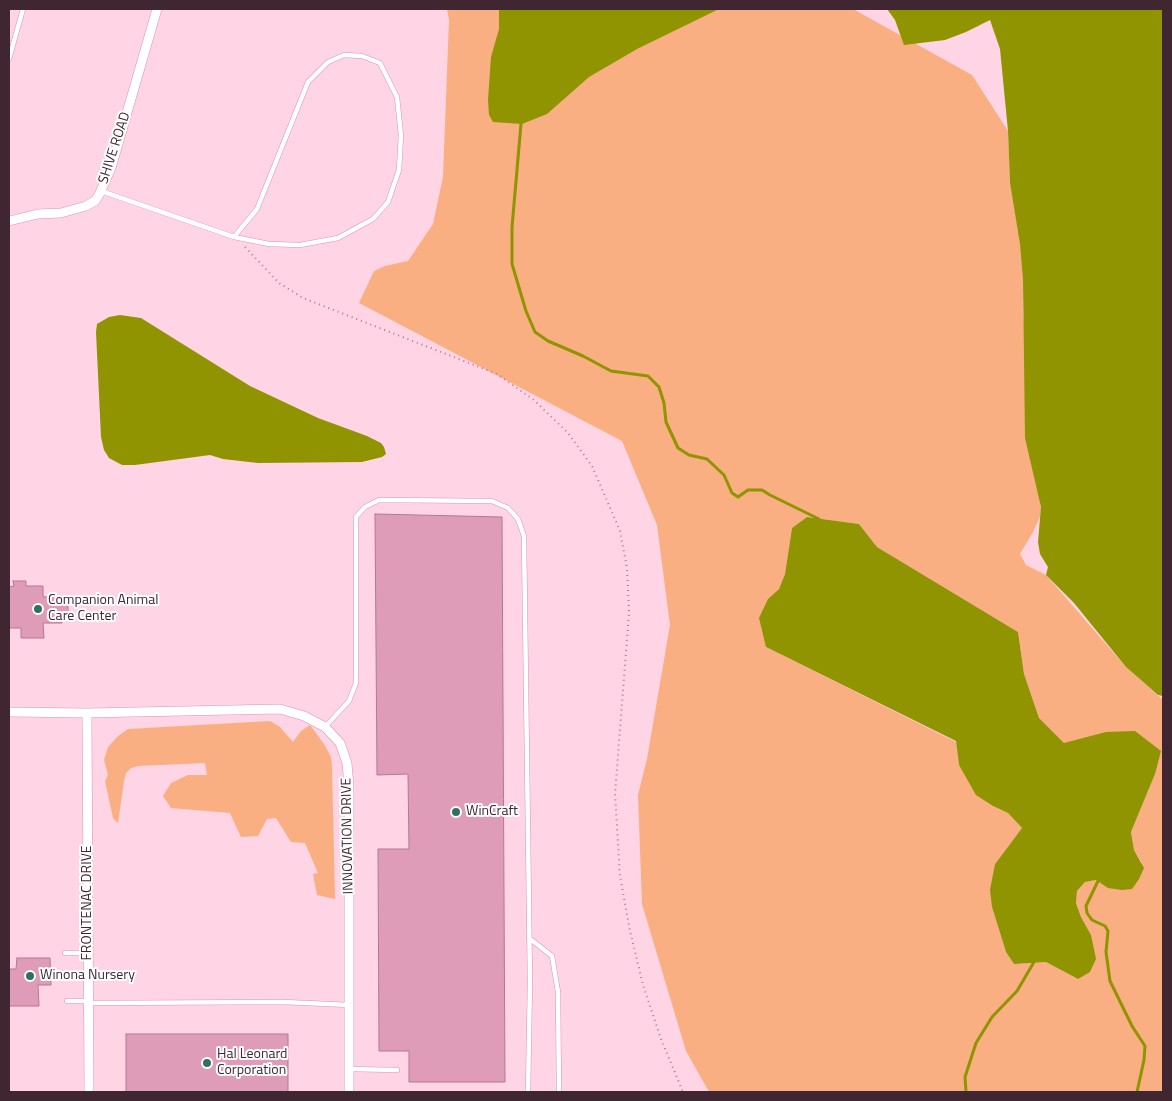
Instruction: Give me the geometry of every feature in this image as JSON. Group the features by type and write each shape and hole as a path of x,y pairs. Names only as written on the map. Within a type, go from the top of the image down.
{"street":[{"name":"SHIVE ROAD","path":"9,221 38,214 61,213 86,206 94,201 101,191 111,168 157,9"},
{"name":"INNOVATION DRIVE","path":"9,712 87,713 280,709 304,716 324,727 340,743 347,763 349,796 349,1092"},
{"name":"FRONTENAC DRIVE","path":"87,713 89,1092"}],"lane":[{"path":"9,59 23,9"},
{"path":"101,191 234,237 269,244 300,246 338,238 373,219 388,202 399,170 401,135 397,98 380,63 362,56 344,55 328,62 308,82 257,209 234,237"},
{"path":"324,727 349,701 356,683 356,517 365,507 379,500 492,502 508,508 518,519 524,536 529,938 528,1092"},
{"path":"529,938 552,956 558,992 559,1092"},
{"path":"65,953 88,953"},
{"path":"67,1001 284,1002 349,1005"},
{"path":"349,1069 397,1070"}],"path":[{"path":"234,237 279,283 303,298 497,374 534,400 568,433 592,466 620,531 627,568 629,614 615,794 620,876 630,931 643,985 661,1039 683,1092"}],"shaded area":[{"path":"447,9 853,9 972,75 1008,131 1010,183 1024,264 1023,315 1034,411 1041,510 1033,532 1020,554 1026,565 1046,575 1126,667 1163,700 1163,1092 709,1092 686,1051 642,904 638,795 647,759 670,625 657,525 622,441 359,303 374,271 385,266 408,261 433,224 443,177 449,20","holes":["807,517 859,524 877,547 1018,632 1024,674 1039,718 1064,743 1155,774 1131,832 1134,850 1142,863 1096,880 1085,882 1077,891 1076,902 1081,917 1091,935 1078,979 1046,962 1014,964 1006,952 992,907 995,864 1022,828 1008,813 993,806 959,765 956,742 766,647 768,599 779,589 785,574 792,528"]},
{"path":"499,9 719,9 637,49 589,77 547,114 522,124 493,122 489,115 488,100 491,57 499,29"},
{"path":"887,9 1163,9 1163,696 1158,695 1126,667 1074,603 1046,575 1048,567 1040,554 1038,542 1041,507 1025,438 1023,279 1020,244 1010,183 1008,131 1000,49 990,20 945,40 904,45 895,20"},
{"path":"120,315 141,318 250,386 318,418 381,443 386,454 382,457 362,462 258,463 223,459 210,455 122,465 109,458 104,450 101,437 96,332 97,324 109,317"},
{"path":"807,517 859,524 877,547 1018,632 1024,674 1039,718 1064,743 1106,732 1135,731 1161,751 1155,774 1131,832 1134,850 1144,868 1139,879 1132,889 1108,888 1096,880 1085,882 1077,891 1076,903 1091,935 1096,959 1090,972 1078,979 1046,962 1014,964 1006,952 992,907 990,890 995,864 1022,828 1008,813 976,795 959,765 956,741 766,647 759,618 768,599 779,589 785,574 792,528"},
{"path":"270,721 280,727 293,742 301,731 310,725 331,757 335,899 317,895 313,874 318,873 305,843 291,842 276,818 267,819 258,836 241,837 230,813 171,808 163,796 171,783 188,775 207,775 205,763 138,766 131,768 126,773 124,781 118,823 113,818 105,781 108,775 104,760 108,747 128,729"}],"building":[{"name":"WinCraft","path":"375,514 502,517 505,1082 409,1082 409,1051 379,1051 378,849 409,849 408,774 377,775"},
{"name":"Companion Animal Care Center","path":"13,581 26,581 26,586 43,586 43,597 63,596 63,601 68,601 68,618 62,618 62,623 43,623 44,638 21,638 21,628 9,628 9,587 14,586"},
{"name":"Winona Nursery","path":"17,958 50,958 51,985 38,985 39,1006 9,1006 9,969 16,969"},
{"name":"Hal Leonard Corporation","path":"126,1034 288,1034 288,1092 126,1092"}],"waterway":[{"path":"521,124 512,227 512,264 526,311 535,332 548,341 583,356 611,371 648,376 659,387 664,403 666,422 678,448 689,455 707,459 724,475 732,493 738,497 748,490 762,490 819,519"},
{"path":"1098,881 1086,906 1087,913 1092,920 1105,926 1108,931 1106,952 1110,981 1132,1026 1145,1046 1137,1092"},
{"path":"966,1092 965,1077 976,1043 992,1017 1017,991 1034,962"}],"place":[{"name":"Companion Animal Care Center","path":"38,609"},
{"name":"WinCraft","path":"456,812"},
{"name":"Winona Nursery","path":"30,976"},
{"name":"Hal Leonard Corporation","path":"207,1063"}]}
